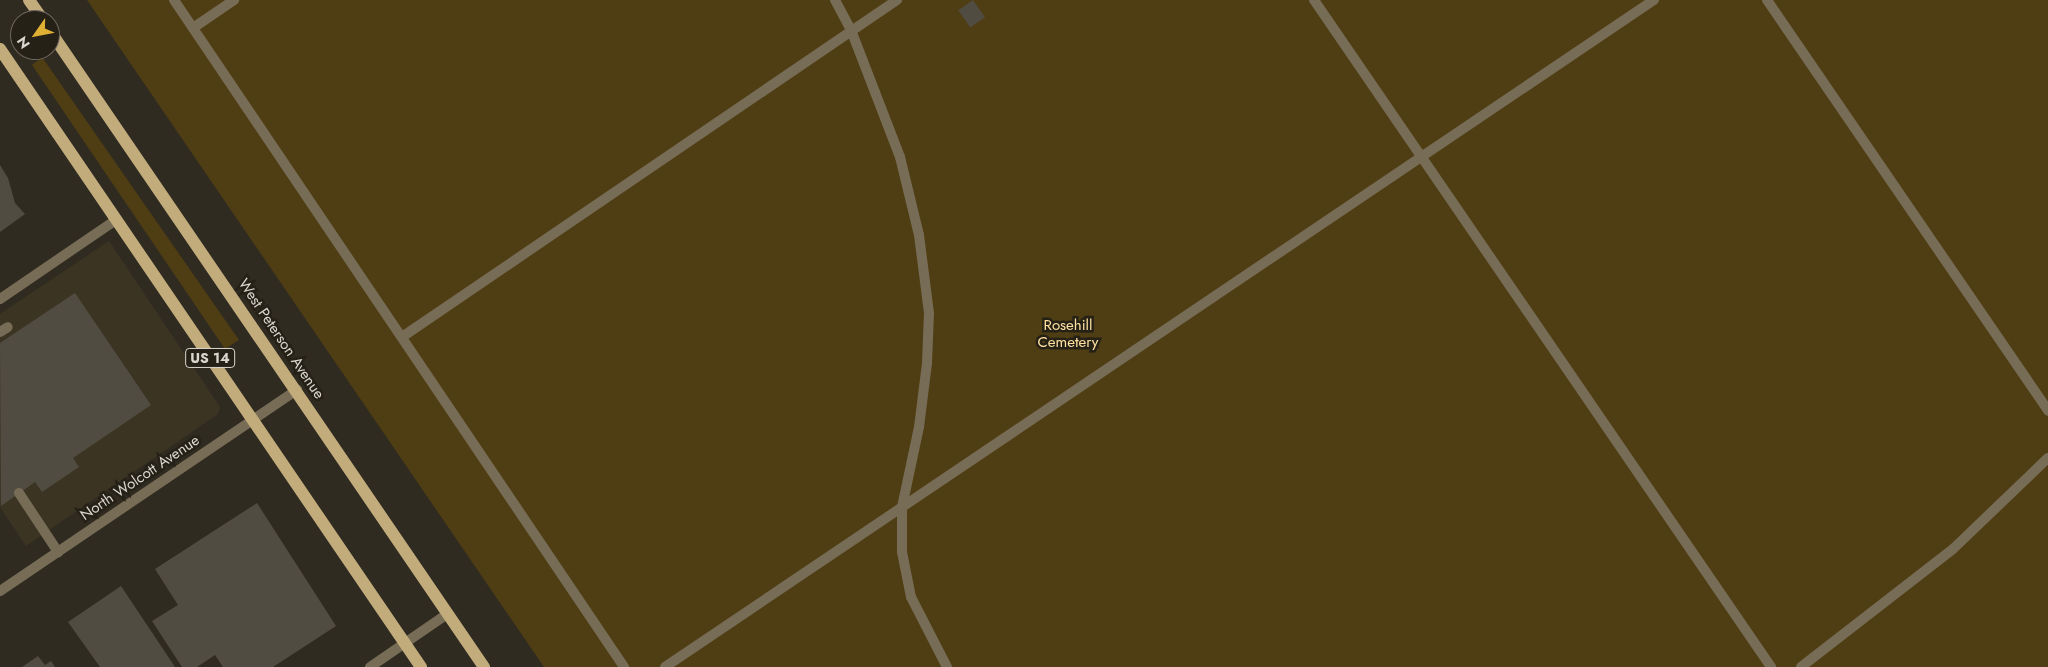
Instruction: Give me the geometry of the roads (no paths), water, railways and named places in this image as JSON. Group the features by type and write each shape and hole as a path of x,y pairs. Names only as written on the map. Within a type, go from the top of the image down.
{"main road":[{"name":"West Peterson Avenue","path":"60,46 484,667"},
{"name":"US 14","path":"0,49 421,667"}],"street":[{"path":"174,0 624,667"},
{"path":"193,28 234,0"},
{"path":"835,0 851,30 900,157 919,235 929,313 919,427 902,507 902,552 911,597 947,667"},
{"path":"402,337 896,0"},
{"path":"1314,0 1771,667"},
{"path":"665,667 1421,154 1654,0"},
{"path":"1768,0 2048,411"},
{"path":"0,299 116,220"},
{"name":"North Wolcott Avenue","path":"0,591 296,390"},
{"path":"1801,667 1953,549 2048,458"},
{"path":"18,493 58,552"},
{"path":"370,667 447,614"}],"park label":[{"name":"Rosehill Cemetery","path":"1068,334"}]}
